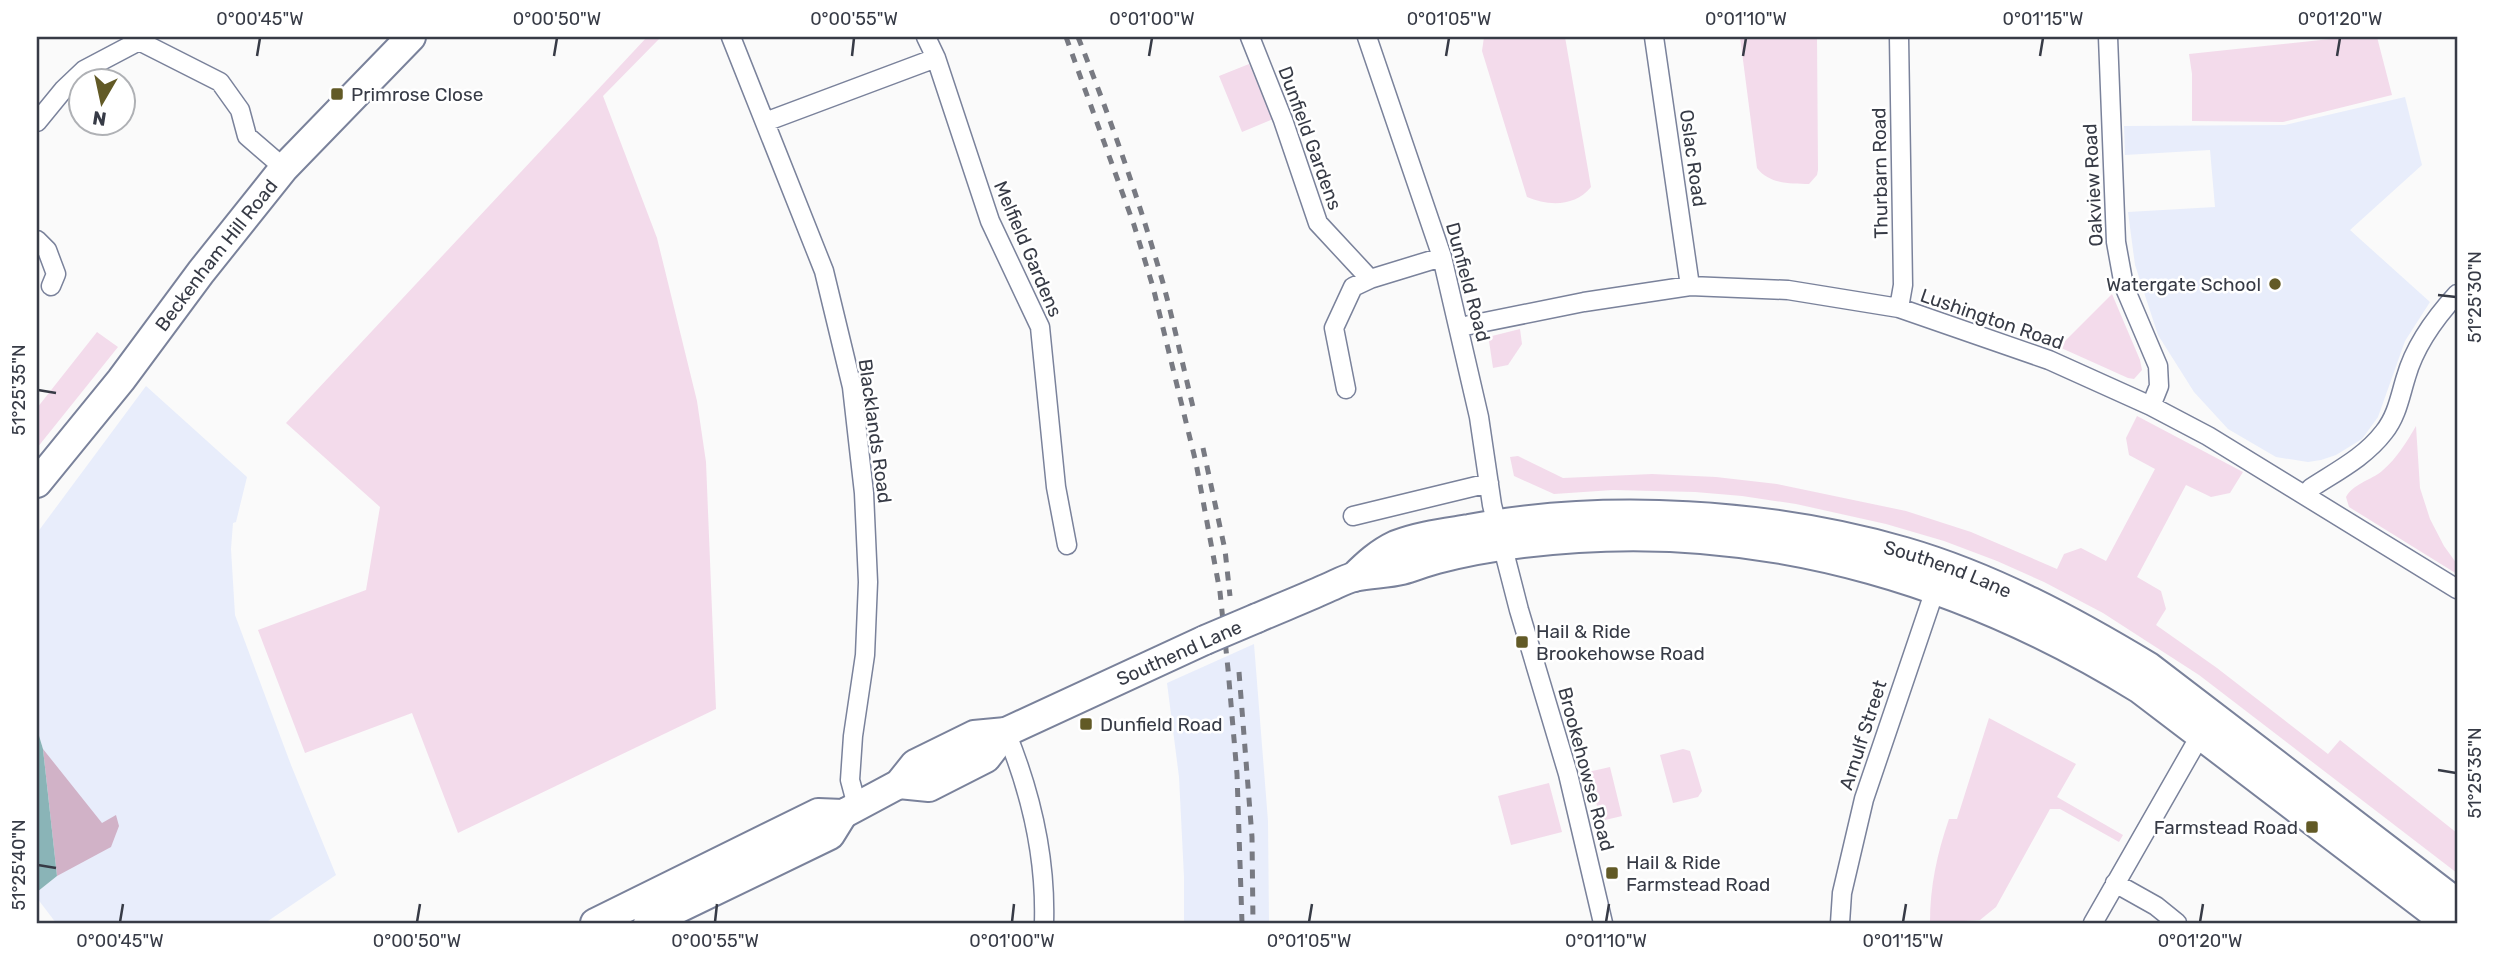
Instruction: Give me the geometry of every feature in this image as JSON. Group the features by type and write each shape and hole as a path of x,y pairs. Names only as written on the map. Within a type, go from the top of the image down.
{"main road":[{"name":"Beckenham Hill Road","path":"37,484 121,380 201,272 284,168 411,37"},
{"name":"Southend Lane","path":"596,923 818,813 850,810 899,784 915,764 974,735 1006,732 1205,640 1354,577 1403,570 1500,534 1727,541 1800,552 1898,576 1940,576 2008,618 2095,662 2209,727 2446,908"},
{"name":"Southend Lane","path":"648,923 830,835 850,810"}],"street":[{"name":"Blacklands Road","path":"731,37 824,271 852,387 864,493 869,582 865,655 853,736 850,810"},
{"name":"Melfield Gardens","path":"926,37 936,58 990,220 1040,327 1056,487 1067,545"},
{"name":"Dunfield Gardens","path":"1250,37 1283,120 1318,223 1370,279"},
{"name":"Dunfield Road","path":"1367,37 1442,257 1479,417 1500,534"},
{"name":"Oslac Road","path":"1654,37 1690,286"},
{"name":"Thurbarn Road","path":"1899,37 1903,285 1899,309"},
{"name":"Oakview Road","path":"2108,37 2116,242 2124,286 2158,366 2159,386 2151,405"},
{"path":"37,122 84,70 139,39 220,82 240,110 247,136 284,168"},
{"path":"765,122 936,58"},
{"path":"37,240 47,250 56,274 51,285"},
{"path":"1346,389 1334,328 1353,287 1370,279 1442,257"},
{"name":"Lushington Road","path":"1460,327 1584,302 1690,286 1788,289 1899,309 2049,360 2151,405 2208,436 2457,589"},
{"path":"2305,495 2311,488 2367,452 2386,430 2400,404 2406,375 2419,344 2441,311 2457,294"},
{"path":"1353,516 1489,483"},
{"name":"Brookehowse Road","path":"1500,534 1519,610 1568,774 1603,923"},
{"name":"Arnulf Street","path":"1840,923 1844,884 1864,799 1940,576"},
{"path":"2093,923 2193,748 2209,727"},
{"path":"1006,732 1018,761 1035,821 1042,860 1044,923"},
{"path":"2115,883 2156,906 2176,923"}],"shaded area":[{"path":"647,37 661,37 603,96 657,238 697,401 706,462 716,709 458,833 412,713 305,753 258,630 366,590 380,507 286,423"},
{"path":"1484,37 1565,37 1591,187 1585,194 1561,203 1527,197 1482,51"},
{"path":"1740,37 1817,37 1818,170 1809,184 1774,180 1757,168"},
{"path":"2349,37 2377,37 2392,95 2283,122 2192,121 2192,74 2189,54"},
{"path":"1249,64 1273,119 1242,132 1219,76"},
{"name":"Watergate School","path":"2405,97 2422,165 2350,230 2430,302 2405,341 2378,417 2362,439 2336,455 2321,460 2308,462 2276,457 2228,429 2194,392 2158,335 2135,265 2128,212 2215,207 2210,150 2125,155 2124,126 2285,125"},
{"path":"2112,294 2140,360 2142,370 2134,379 2059,347"},
{"path":"1520,329 1522,344 1508,365 1493,368 1489,341 1492,336"},
{"path":"97,332 118,347 37,448 37,408"},
{"path":"146,386 247,477 236,522 233,523 231,549 235,615 291,765 336,875 265,923 56,923 37,898 37,892 57,876 43,749 37,729 37,533"},
{"path":"2137,416 2243,472 2230,493 2211,497 2186,485 2137,577 2161,591 2166,609 2156,625 2217,668 2328,754 2340,740 2457,833 2457,873 2199,675 2103,613 1997,561 1944,541 1886,524 1796,504 1695,492 1613,490 1554,494 1514,476 1510,457 1518,456 1563,478 1652,474 1716,477 1777,484 1906,511 1971,532 2057,569 2064,554 2081,548 2106,561 2155,469 2129,455 2126,438"},
{"path":"2416,426 2420,488 2430,519 2457,564 2457,574 2349,507 2346,497 2353,489 2387,466"},
{"path":"1254,644 1268,821 1269,923 1184,923 1179,777 1167,683"},
{"path":"1989,718 2076,764 2057,797 2123,835 2119,842 2060,809 2050,809 1996,907 1980,920 1930,923 1933,883 1941,845 1949,819 1957,819"},
{"path":"43,749 102,823 116,815 119,826 111,847 57,876"},
{"path":"1683,749 1690,751 1702,791 1698,797 1673,803 1660,755"},
{"path":"1610,767 1622,816 1601,821 1588,772"},
{"path":"1549,783 1562,832 1511,845 1498,796"}],"water":[{"path":"37,729 43,749 57,876 37,892"}],"railway":[{"path":"1066,37 1134,225 1153,287 1196,463 1220,592 1228,669 1237,774 1242,923"},
{"path":"1078,37 1124,159 1154,252 1193,407"},
{"path":"1203,448 1225,550 1230,596"},
{"path":"1239,672 1252,837 1253,923"}],"place":[{"name":"Primrose Close","path":"337,94"},
{"name":"Watergate School","path":"2275,284"},
{"name":"Hail & Ride Brookehowse Road","path":"1522,642"},
{"name":"Dunfield Road","path":"1086,724"},
{"name":"Farmstead Road","path":"2312,827"},
{"name":"Hail & Ride Farmstead Road","path":"1612,873"}]}
